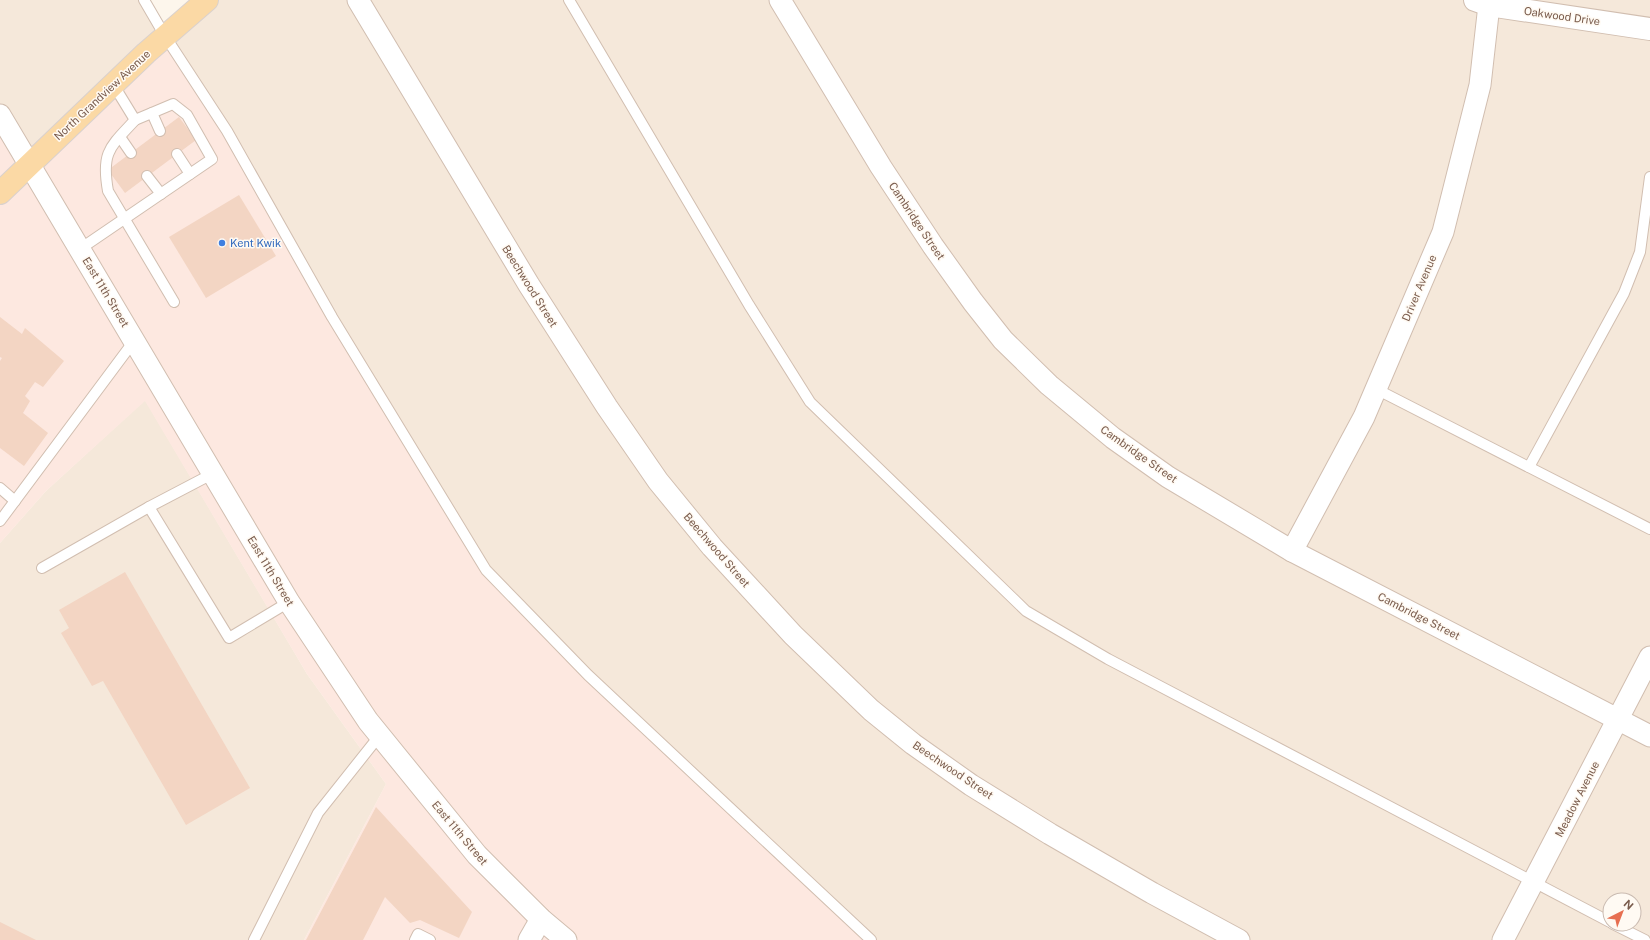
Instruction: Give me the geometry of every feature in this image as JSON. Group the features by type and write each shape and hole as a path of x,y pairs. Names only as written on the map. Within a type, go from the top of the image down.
{"main road":[{"name":"North Grandview Avenue","path":"0,193 29,163 113,84 207,0"}],"street":[{"name":"Beechwood Street","path":"358,0 529,285 606,407 658,481 712,547 793,635 871,710 913,744 971,784 1050,834 1152,893 1239,940"},
{"name":"Cambridge Street","path":"780,0 890,180 973,302 1004,340 1049,385 1113,438 1168,477 1292,551 1650,736"},
{"name":"Driver Avenue","path":"1292,551 1364,417 1443,232 1480,85 1482,3"},
{"name":"Oakwood Drive","path":"1482,3 1650,29"},
{"name":"East 11th Street","path":"0,115 289,602 368,721 477,855 541,919 566,940"},
{"name":"Meadow Avenue","path":"1503,940 1650,657"},
{"path":"529,940 541,919"}],"lane":[{"path":"144,0 165,36 226,131 332,317 486,570 588,674 871,940"},
{"path":"569,0 749,305 810,402 1026,611 1108,659 1602,918"},
{"path":"113,84 135,120"},
{"path":"80,249 126,218 212,159 186,115 173,104 135,120 109,149 104,170 108,191 126,218 174,302"},
{"path":"152,113 160,131"},
{"path":"120,137 131,153"},
{"path":"177,154 190,174"},
{"path":"148,176 161,194"},
{"path":"1530,467 1624,293 1640,252 1650,177"},
{"path":"0,521 134,341"},
{"path":"1376,389 1650,529"},
{"path":"42,568 149,506 212,474"},
{"path":"0,488 15,501"},
{"path":"149,506 229,638 289,602"},
{"path":"254,940 318,813 380,735"},
{"path":"1629,932 1645,940"},
{"path":"415,940 418,934 430,940"}],"shaded area":[{"path":"0,0 147,0 165,36 207,0 1650,0 1650,940 869,940 479,562 29,163 0,117"},
{"path":"165,36 479,562 869,940 304,940 386,784 307,674 145,401 46,491 0,543 0,117 29,163"},
{"path":"145,400 307,674 386,784 304,940 0,940 0,543 46,491"}],"building":[{"path":"179,117 196,140 125,193 108,170"},
{"path":"239,195 276,256 206,298 169,237"},
{"path":"0,317 22,334 25,328 64,361 43,387 35,382 25,396 30,401 23,413 48,433 24,466 0,448 0,361 2,358 0,357"},
{"path":"125,572 250,788 186,825 103,681 92,686 61,633 69,628 59,610"},
{"path":"376,807 472,912 459,938 420,920 410,923 385,897 363,940 306,940"},
{"path":"0,922 36,940 0,940"}],"place":[{"name":"Kent Kwik","path":"222,243"}]}
